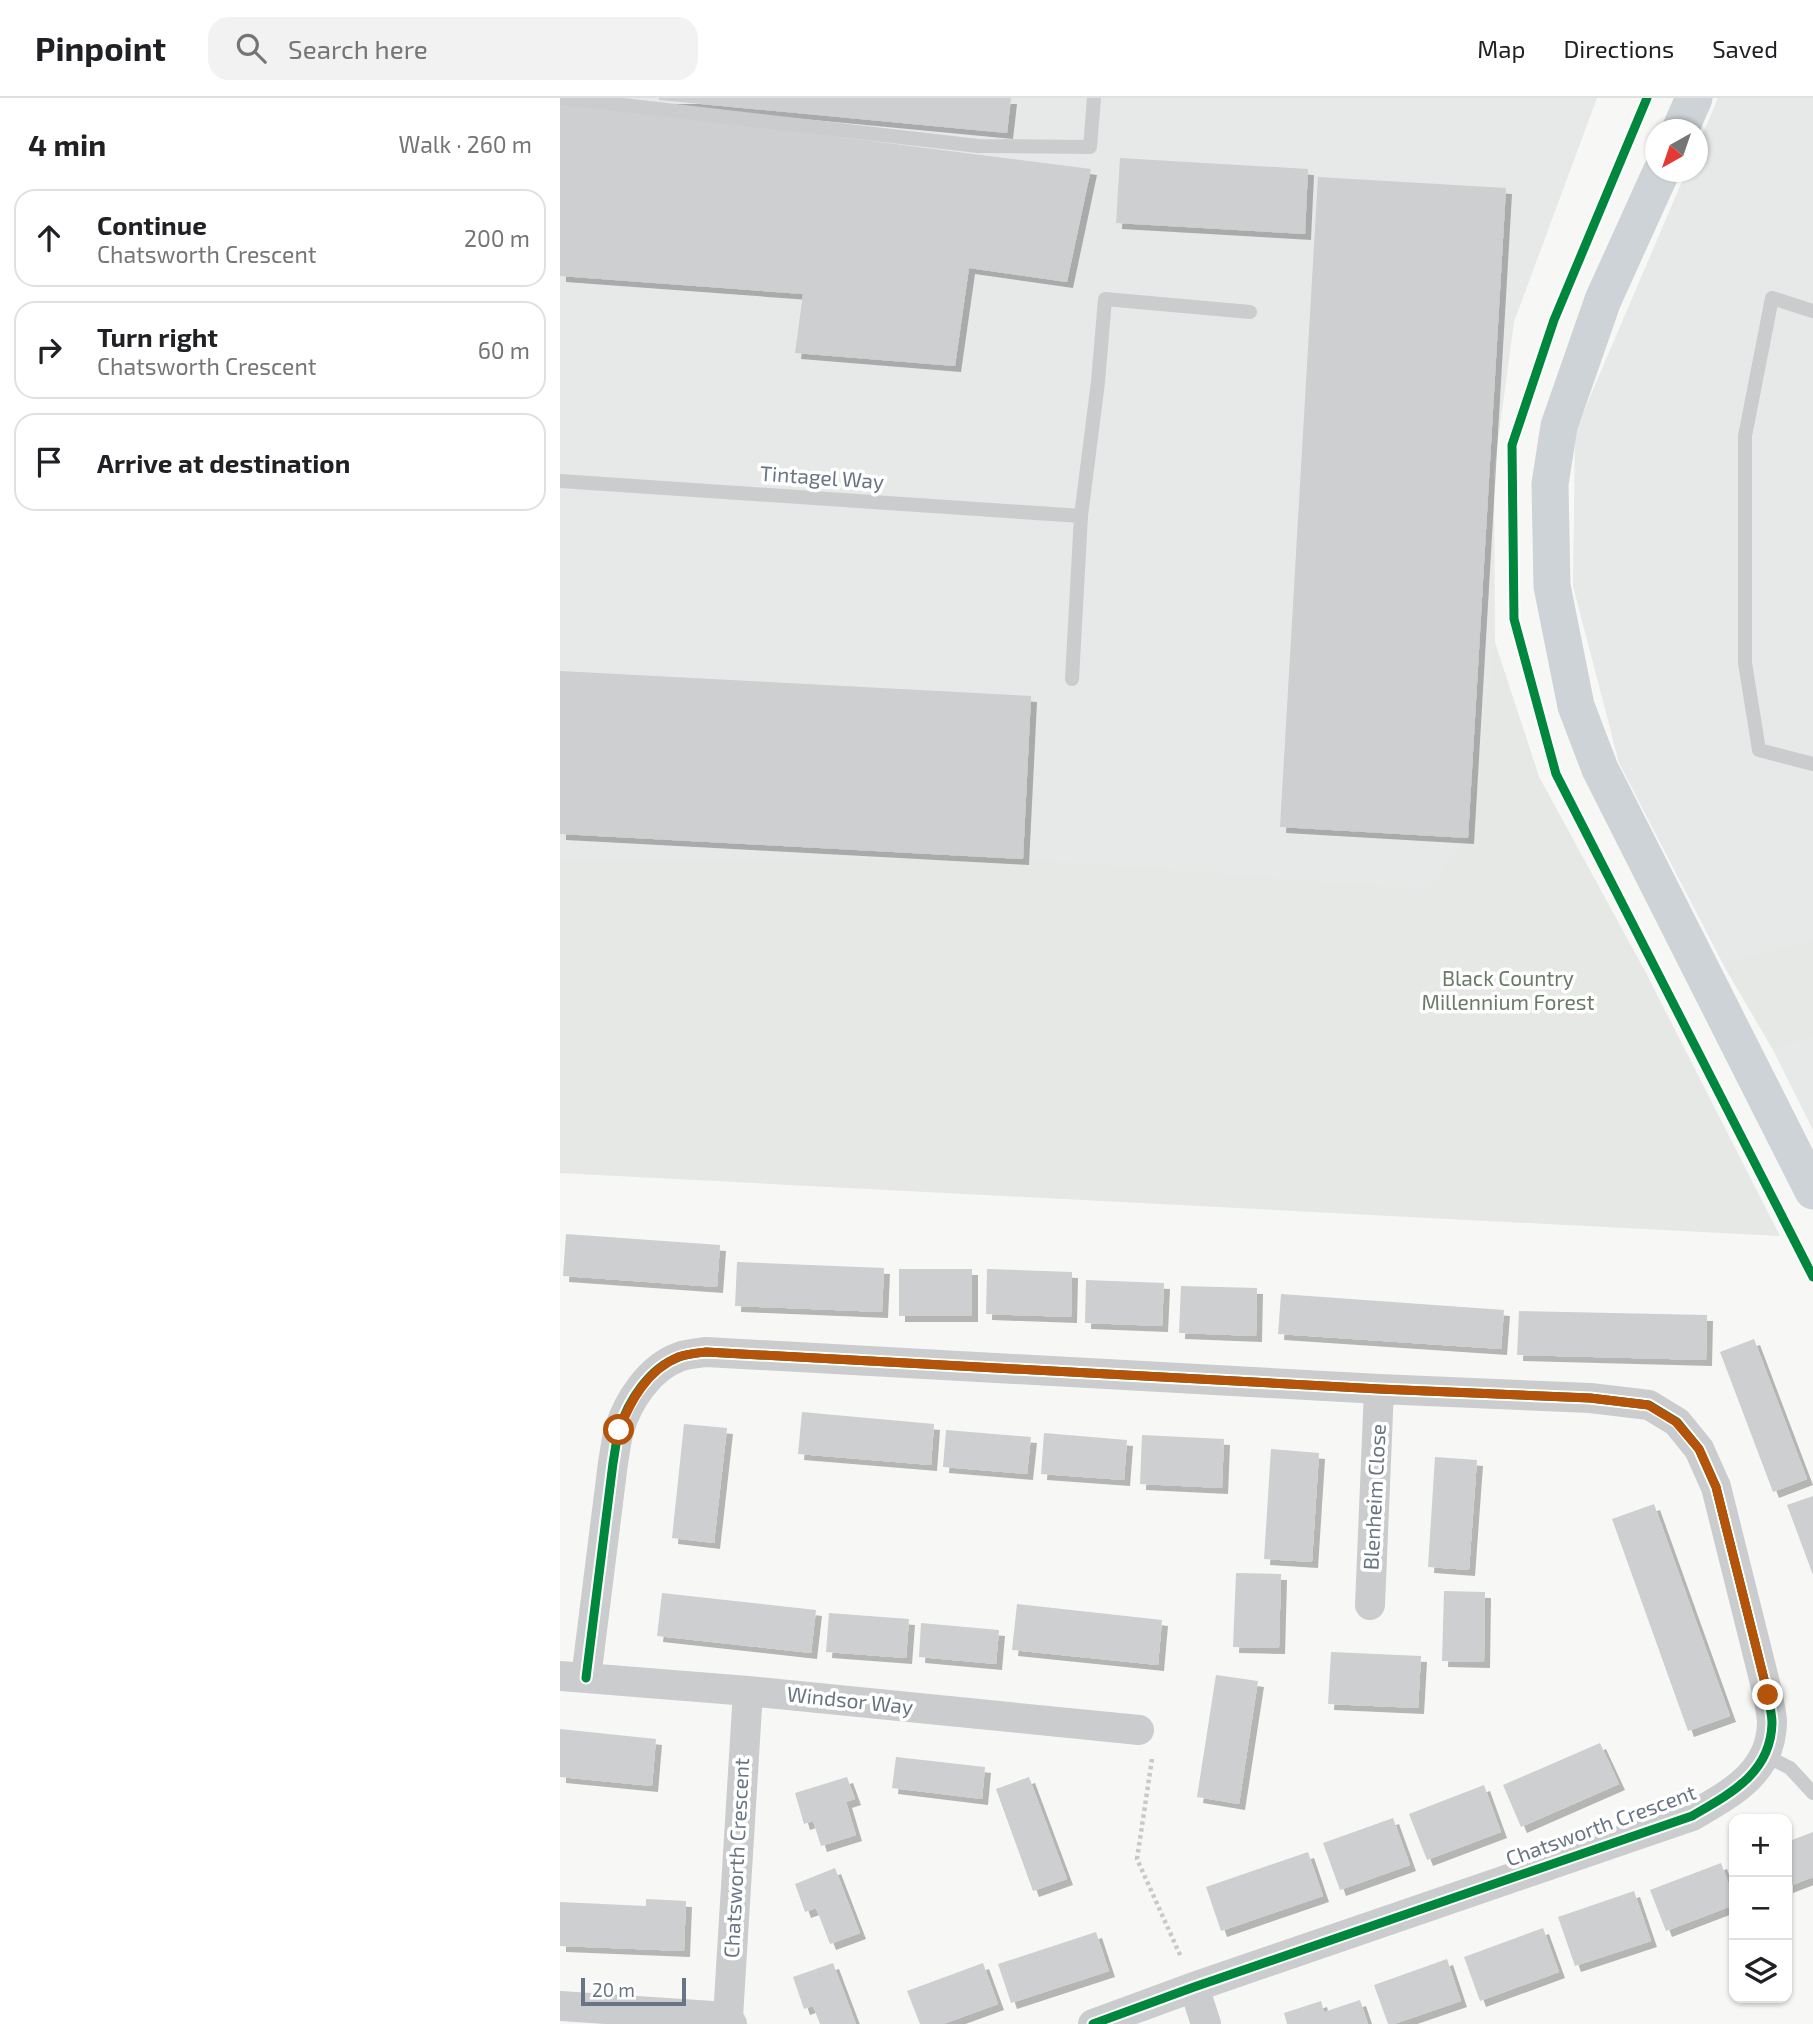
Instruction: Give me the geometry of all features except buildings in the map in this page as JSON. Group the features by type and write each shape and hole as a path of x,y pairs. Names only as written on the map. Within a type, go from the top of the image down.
{"street":[{"path":"573,1677 619,1430 630,1403 642,1386 658,1370 680,1357 706,1352 1590,1398 1648,1405 1676,1422 1699,1449 1716,1487 1768,1695 1772,1723 1766,1756"},
{"name":"Blenheim Close","path":"1370,1605 1380,1389"},
{"name":"Windsor Way","path":"573,1677 748,1691 1139,1730"},
{"name":"Chatsworth Crescent","path":"730,2020 748,1691"},
{"name":"Chatsworth Crescent","path":"1093,2024 1692,1816 1734,1791 1766,1756"},
{"path":"1194,1987 1206,2024"},
{"path":"560,2006 730,2020"}],"lane":[{"path":"563,98 978,146 1078,147 1090,147 1094,98"},
{"path":"1813,311 1772,298 1745,436 1745,663 1759,750 1813,764"},
{"path":"1072,679 1081,516 1098,382 1105,299 1250,312"},
{"name":"Tintagel Way","path":"560,481 1081,516"},
{"path":"1766,1756 1790,1768 1813,1793"}],"path":[{"path":"1139,1730 1156,1732 1137,1859 1194,1987"}],"shaded area":[{"path":"560,98 1597,98 1514,322 1494,471 1495,643 1539,777 1647,975 560,926"},
{"path":"1718,98 1813,98 1813,1130 1619,763 1573,586 1575,432 1682,182 1708,182 1708,122"}],"green space":[{"name":"Black Country Millennium Forest","path":"1495,643 1539,777 1647,975 1780,1236 560,1173 560,860 1023,859 1427,890 1468,838"},
{"path":"1813,941 1813,1037 1772,1048 1723,964"}],"waterway":[{"path":"1685,119 1694,98"},
{"path":"1656,182 1603,300 1559,426 1550,484 1552,586 1576,706 1600,769 1813,1191"}],"cycle path":[{"path":"1647,98 1554,320 1512,445 1514,619 1556,774 1813,1277"},
{"path":"586,1678 619,1430 634,1397 649,1377 668,1362 685,1355 706,1352 1590,1398 1649,1405 1677,1422 1699,1449 1716,1487 1768,1695 1772,1720 1770,1740 1764,1756 1746,1780 1692,1816 1093,2024"}],"route":[{"path":"619,1430 630,1403 658,1370 680,1357 706,1352 1590,1398 1648,1405 1676,1422 1699,1449 1716,1487 1768,1695"}]}
